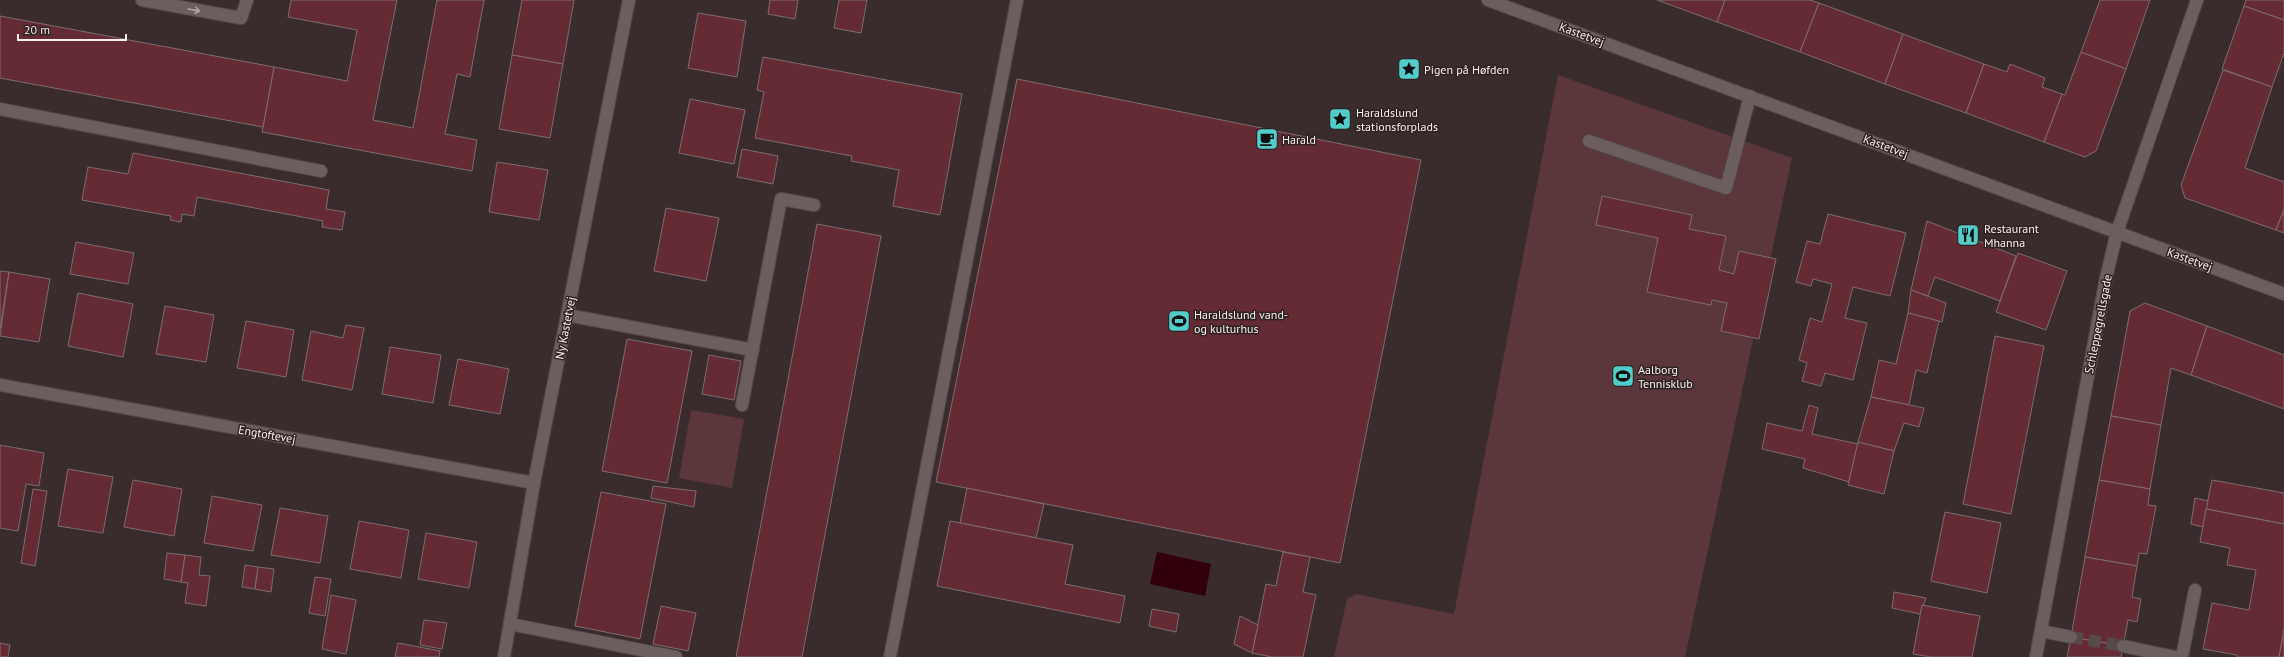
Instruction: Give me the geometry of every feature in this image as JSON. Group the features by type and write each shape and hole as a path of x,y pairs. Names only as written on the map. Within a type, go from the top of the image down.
{"street":[{"path":"142,0 241,18 247,0"},
{"name":"Ny Kastetvej","path":"504,657 534,483 629,0"},
{"path":"890,657 1017,0"},
{"name":"Kastetvej","path":"1488,0 2284,294"},
{"name":"Schleppegrellsgade","path":"2036,657 2105,284 2117,232 2197,0"},
{"path":"1589,141 1726,188 1750,96"},
{"path":"0,109 321,171"},
{"path":"742,405 781,199 814,205"},
{"path":"567,315 753,350"},
{"name":"Engtoftevej","path":"0,385 534,483"},
{"path":"2182,657 2194,590"},
{"path":"510,624 676,657"},
{"path":"2041,631 2071,637"},
{"path":"2123,646 2175,657"}],"shaded area":[{"name":"Aalborg Tennisklub","path":"1558,75 1792,158 1685,657 1334,657 1347,599 1356,594 1454,614"},
{"path":"691,410 744,419 732,488 679,478"},
{"path":"1157,552 1211,564 1205,596 1150,584"}],"building":[{"path":"291,0 397,0 373,120 413,128 437,0 484,0 470,77 457,74 445,134 477,140 472,171 262,132 274,67 347,81 357,30 288,17"},
{"path":"522,0 574,0 563,64 512,55"},
{"path":"770,0 798,0 795,19 768,14"},
{"path":"839,0 867,0 861,33 834,28"},
{"path":"1657,0 1725,0 1717,22"},
{"path":"1725,0 1810,0 1819,3 1800,52 1717,22"},
{"path":"2100,0 2150,0 2126,69 2081,52"},
{"path":"2246,0 2284,0 2284,20 2244,6"},
{"path":"1819,3 1903,34 1885,84 1800,52"},
{"path":"2244,6 2284,20 2284,53 2272,87 2222,69"},
{"path":"698,13 746,21 737,77 688,68"},
{"path":"0,16 274,67 263,127 0,78"},
{"path":"1903,34 1984,64 1966,113 1885,84"},
{"path":"2081,52 2126,69 2096,151 2085,157 2044,142 2062,94 2065,95"},
{"path":"512,55 563,64 550,138 499,129"},
{"path":"763,57 962,94 940,215 893,206 899,170 851,161 852,156 755,138 764,92 757,90"},
{"path":"1984,64 2007,72 2010,64 2045,78 2042,87 2062,94 2044,142 1966,113"},
{"path":"2223,70 2272,87 2245,168 2284,182 2284,210 2276,230 2185,198 2181,185"},
{"name":"Haraldslund vand- og kulturhus","path":"1017,79 1421,160 1340,563 936,482"},
{"path":"690,99 745,110 734,164 679,153"},
{"path":"742,149 778,156 773,184 737,177"},
{"path":"133,153 329,190 326,209 345,212 342,230 322,227 323,221 197,197 194,216 182,214 181,222 170,220 171,216 82,200 88,167 128,174"},
{"path":"497,162 548,170 539,220 489,212"},
{"path":"1602,196 1692,215 1689,229 1726,236 1719,270 1734,274 1739,251 1776,259 1759,339 1721,331 1727,303 1712,300 1711,305 1647,292 1658,238 1596,225"},
{"path":"666,208 719,218 706,281 654,271"},
{"path":"2284,210 2284,233 2276,230"},
{"path":"1828,214 1906,233 1890,296 1853,287 1845,318 1867,323 1853,380 1825,373 1821,386 1802,381 1807,363 1799,360 1810,318 1822,322 1832,284 1813,279 1811,286 1796,282 1807,241 1820,244"},
{"path":"1927,221 2016,256 2000,301 1935,277 1928,296 1911,290"},
{"path":"817,224 881,236 802,657 736,657"},
{"path":"76,242 134,253 128,284 70,274"},
{"path":"2018,253 2067,271 2046,330 1996,312"},
{"path":"0,271 9,272 0,329"},
{"path":"9,272 50,279 39,342 0,336"},
{"path":"1911,290 1946,303 1942,322 1908,313"},
{"path":"78,293 133,304 123,357 68,346"},
{"path":"2145,303 2207,326 2191,375 2171,368 2161,425 2111,416 2130,311"},
{"path":"165,306 214,315 206,362 156,354"},
{"path":"1908,313 1939,321 1927,373 1916,370 1909,405 1871,397 1879,360 1896,364"},
{"path":"246,321 294,330 286,377 237,368"},
{"path":"346,325 364,328 352,390 302,380 311,331 343,338"},
{"path":"2207,326 2284,355 2284,409 2191,375"},
{"path":"1995,336 2044,346 2011,514 1963,504"},
{"path":"627,339 692,351 667,483 602,471"},
{"path":"390,347 441,355 433,403 382,394"},
{"path":"709,355 741,361 734,400 702,394"},
{"path":"458,359 509,369 500,414 449,405"},
{"path":"1871,397 1924,408 1919,427 1904,423 1894,451 1858,442"},
{"path":"1809,405 1818,408 1812,434 1858,444 1849,482 1803,468 1805,459 1762,449 1767,423 1802,431"},
{"path":"2111,416 2161,425 2150,489 2099,480"},
{"path":"1858,442 1894,451 1884,494 1848,485"},
{"path":"0,445 44,453 39,486 26,484 18,531 0,528"},
{"path":"68,469 113,477 103,533 58,526"},
{"path":"133,480 182,489 174,536 124,527"},
{"path":"2099,480 2150,489 2148,505 2156,506 2147,554 2139,553 2137,566 2085,557"},
{"path":"2212,480 2284,493 2284,524 2206,509"},
{"path":"653,486 696,491 694,507 651,498"},
{"path":"967,488 1044,504 1036,538 960,523"},
{"path":"33,489 47,491 35,566 21,563"},
{"path":"601,492 666,504 640,639 575,626"},
{"path":"212,496 262,505 253,551 204,543"},
{"path":"2195,498 2208,501 2203,527 2191,524"},
{"path":"280,508 328,516 320,563 271,555"},
{"path":"2206,509 2284,524 2284,630 2279,657 2237,657 2237,655 2203,649 2212,603 2249,610 2256,570 2227,565 2230,548 2200,542"},
{"path":"1945,512 2001,523 1987,593 1931,581"},
{"path":"359,521 409,530 401,578 350,569"},
{"path":"950,521 1073,545 1065,584 1125,596 1120,623 937,586"},
{"path":"426,533 477,542 469,588 418,579"},
{"path":"1283,552 1310,557 1303,592 1316,595 1303,657 1272,657 1252,653 1266,584 1276,586"},
{"path":"167,553 185,555 181,582 164,579"},
{"path":"185,555 201,557 199,575 210,576 206,606 185,603 188,583 181,582"},
{"path":"2085,557 2137,566 2132,597 2141,599 2137,622 2128,620 2123,646 2071,637"},
{"path":"245,565 258,567 255,589 242,587"},
{"path":"258,567 274,569 271,592 255,589"},
{"path":"315,577 331,579 325,616 309,613"},
{"path":"1894,592 1926,598 1920,614 1892,608"},
{"path":"331,595 356,600 346,654 322,649"},
{"path":"1922,605 1980,616 1972,657 1931,657 1913,654"},
{"path":"661,606 696,613 688,651 653,644"},
{"path":"1152,609 1179,614 1176,632 1149,626"},
{"path":"1240,616 1258,625 1252,653 1234,644"},
{"path":"424,620 447,623 442,649 420,645"},
{"path":"2284,630 2284,657 2279,657"},
{"path":"2071,637 2123,646 2121,657 2067,657"},
{"path":"0,643 10,645 8,657 0,657"},
{"path":"398,643 440,651 439,657 395,657"}],"tunnel":[{"path":"2071,637 2123,646"}],"place":[{"name":"Pigen på Høfden","path":"1409,69"},
{"name":"Haraldslund stationsforplads","path":"1340,119"},
{"name":"Harald","path":"1267,139"},
{"name":"Restaurant Mhanna","path":"1968,235"},
{"name":"Haraldslund vand- og kulturhus","path":"1179,321"},
{"name":"Aalborg Tennisklub","path":"1623,376"}]}
